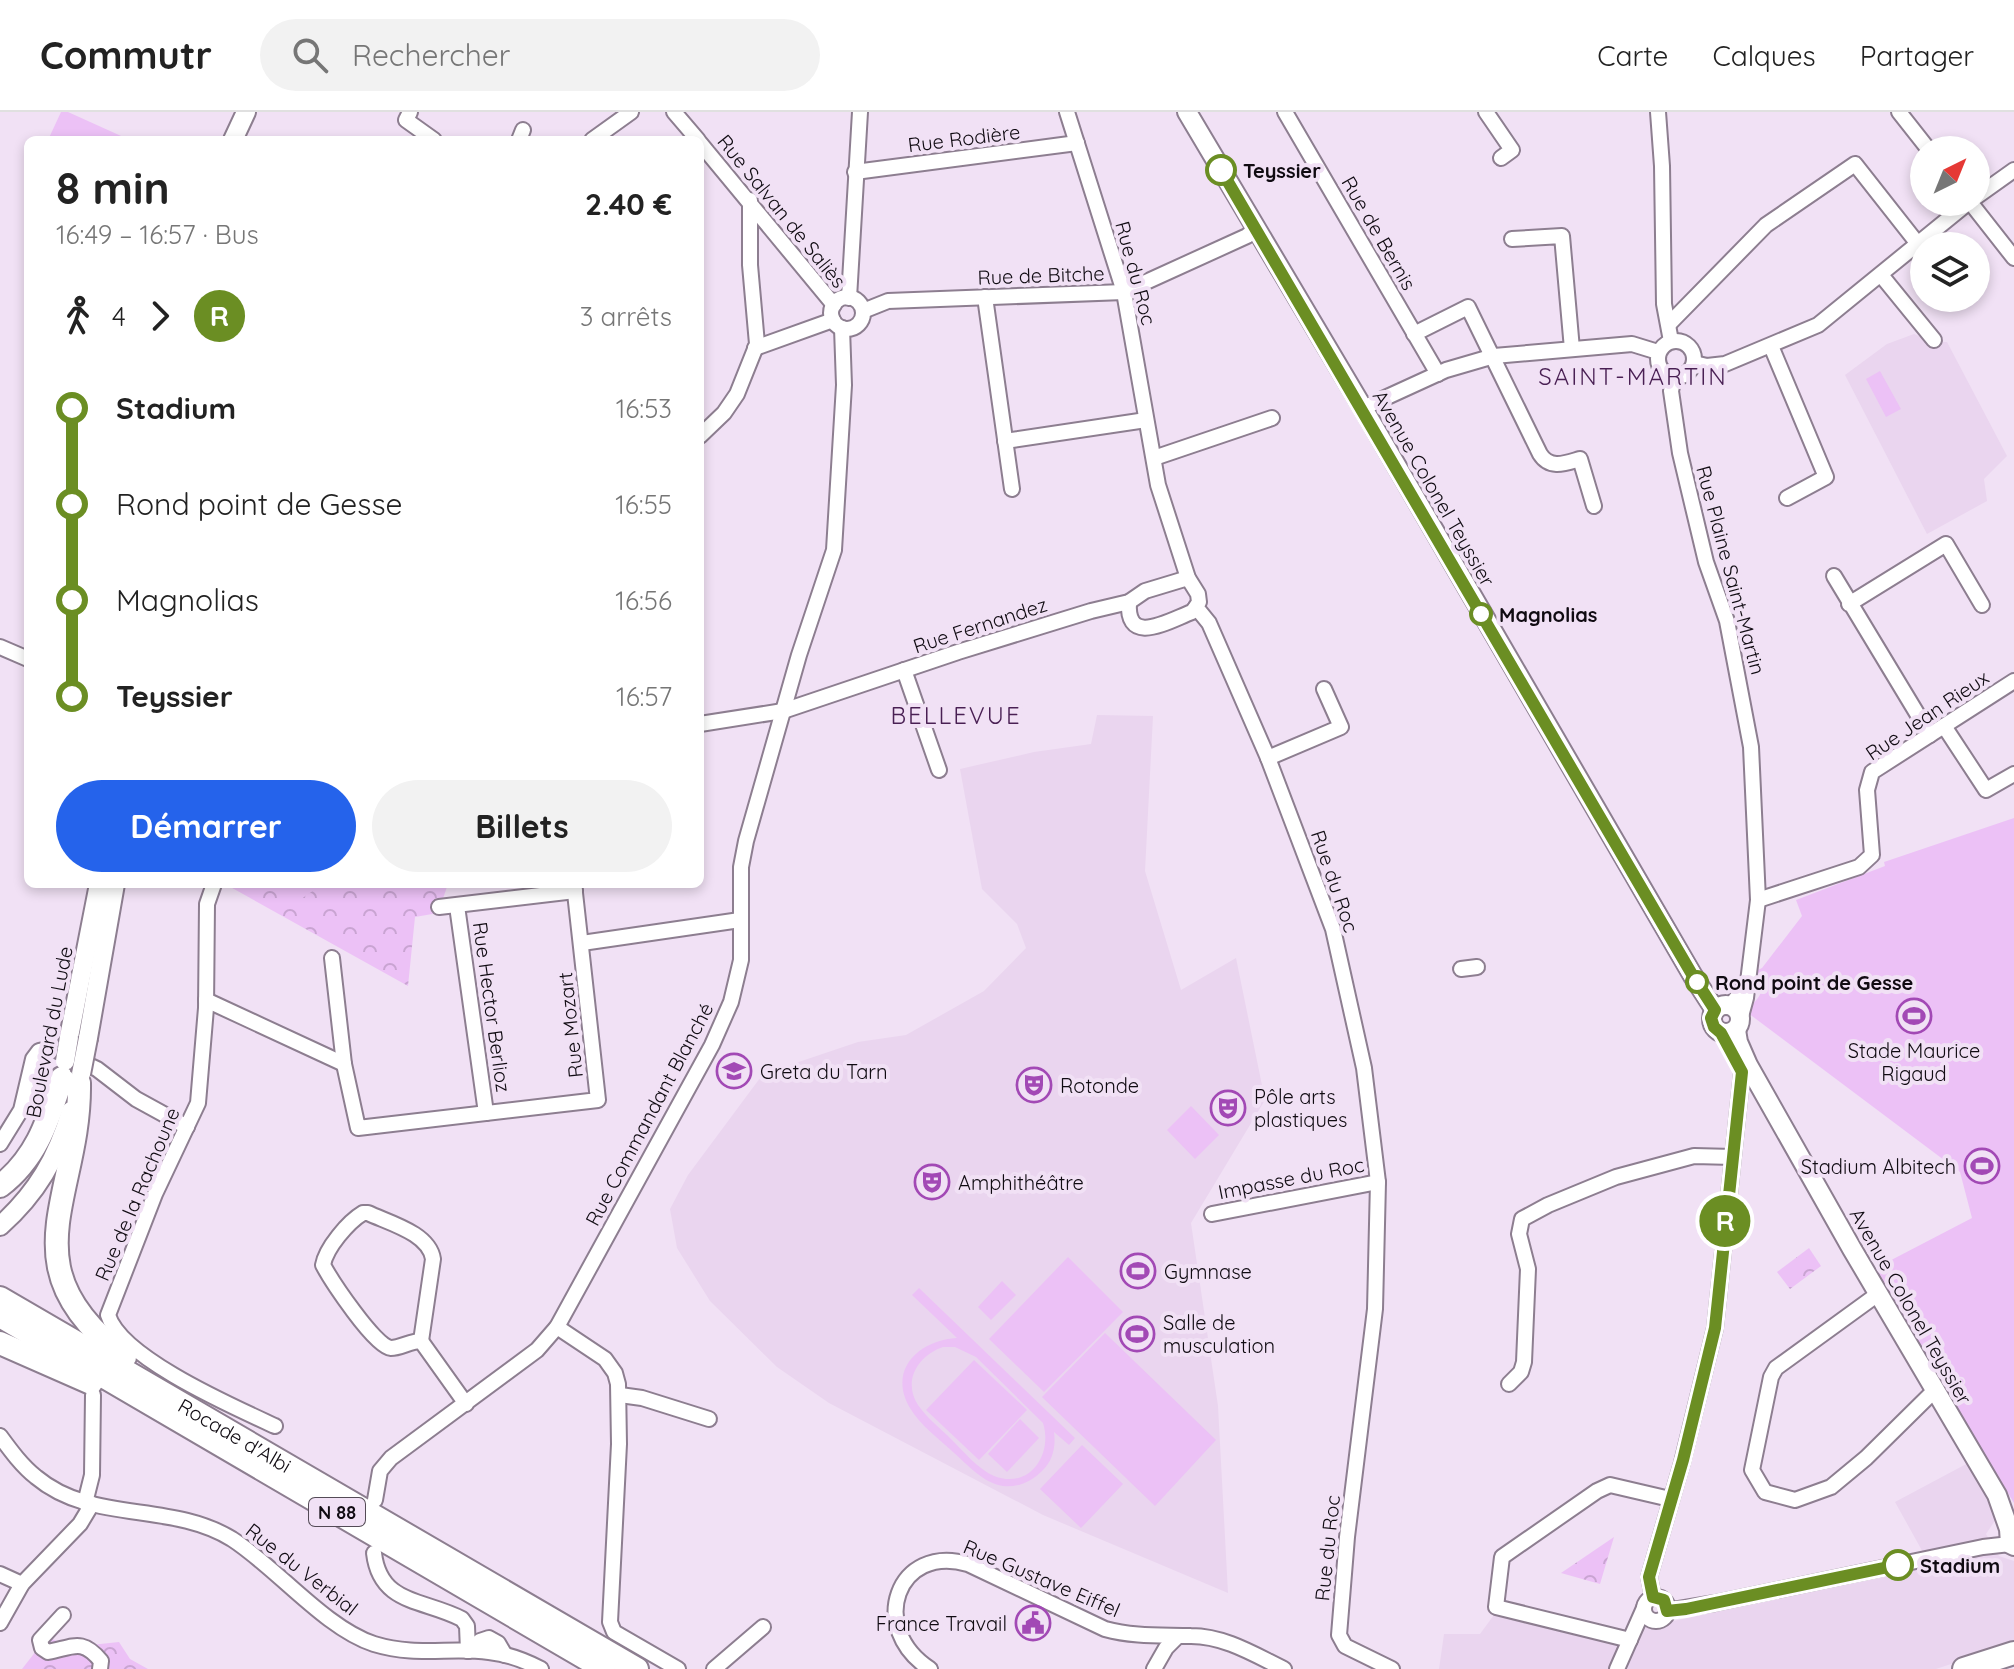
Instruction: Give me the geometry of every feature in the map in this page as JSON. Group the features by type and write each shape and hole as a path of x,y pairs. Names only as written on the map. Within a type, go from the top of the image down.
{"highway":[{"path":"0,1186 21,1168 34,1151 72,1074"},
{"path":"72,1074 79,1110 58,1209 56,1242 59,1269 70,1298 85,1322 105,1342 159,1381 178,1401"},
{"name":"Rocade d'Albi","path":"0,1298 637,1669"},
{"name":"Rocade d'Albi","path":"0,1316 604,1669"},
{"path":"0,1343 140,1407 155,1406"},
{"path":"1964,1669 2014,1653"}],"main road":[{"path":"235,136 246,112"},
{"name":"Avenue Colonel Teyssier","path":"1187,112 1363,408 1497,642 1728,1020 1763,1090 1878,1294 1997,1495 2012,1545"},
{"name":"Boulevard du Lude","path":"79,1038 98,888"},
{"name":"Boulevard du Lude","path":"0,1226 35,1186 48,1152 72,1074 114,888"},
{"name":"Avenue Colonel Teyssier","path":"1728,1020 1742,1072 1763,1090"}],"street":[{"path":"410,112 406,120 428,136"},
{"path":"598,136 631,112"},
{"name":"Rue Salvan de Saliès","path":"674,112 695,136"},
{"path":"849,298 860,112"},
{"name":"Rue du Roc","path":"1067,112 1124,292 1146,420 1169,526 1188,578 1198,594 1196,607 1209,623 1268,758 1333,929 1362,1059 1378,1182 1375,1309 1347,1537 1339,1635 1345,1646 1392,1669"},
{"name":"Rue de Bernis","path":"1285,112 1438,374"},
{"path":"1486,112 1512,150 1501,158"},
{"path":"1658,112 1664,304 1671,341"},
{"path":"1899,112 1918,136"},
{"name":"Rue Rodière","path":"855,172 1077,143"},
{"name":"Rue Salvan de Saliès","path":"704,147 750,200 836,318"},
{"path":"1669,324 1766,225 1855,164 1910,234"},
{"path":"1990,187 2014,170"},
{"path":"704,432 724,413 737,394 755,348 750,200"},
{"path":"1933,232 1952,216"},
{"path":"1980,216 2014,258"},
{"name":"Rue de Bitche","path":"863,311 888,301 1124,292 1247,236 1256,228"},
{"path":"1512,239 1562,236 1572,349"},
{"path":"1694,363 1716,366 1818,325 1910,251"},
{"path":"1881,275 1934,340"},
{"path":"985,297 1012,489"},
{"path":"755,348 836,318 858,325 863,311 858,302 849,298 840,299 836,318"},
{"path":"1414,334 1468,307 1544,461 1561,464 1580,459 1594,506"},
{"name":"Rue Commandant Blanché","path":"375,1500 376,1484 385,1464 537,1350 557,1327 712,1045 731,1002 741,960 741,867 746,841 799,655 834,550 844,385 836,318"},
{"path":"1671,341 1683,342 1694,356 1694,363 1688,373 1674,378 1660,369 1658,352 1671,341"},
{"path":"1363,408 1438,374 1494,356 1632,344 1658,352"},
{"path":"1771,346 1826,477 1787,498"},
{"name":"Rue Plaine Saint-Martin","path":"1674,378 1671,391 1680,453 1706,562 1727,621 1751,747 1758,900 1747,983 1728,1020"},
{"path":"1154,458 1272,418"},
{"path":"1005,441 1146,420"},
{"path":"1849,604 1946,544 1982,605"},
{"path":"1834,576 1930,735"},
{"name":"Rue Fernandez","path":"704,723 783,711 1091,611 1129,602 1145,591 1188,578"},
{"path":"1129,602 1129,618 1135,626 1144,629 1192,612 1196,607"},
{"path":"904,670 939,770"},
{"name":"Rue Jean Rieux","path":"1758,900 1859,867 1872,855 1867,790 1872,772 2014,681"},
{"path":"1268,758 1341,727 1324,689"},
{"path":"1944,726 1986,790 2014,774"},
{"name":"Rue de la Rachoune","path":"213,888 207,904 206,1000 199,1096 155,1194 108,1315 111,1326 127,1344 176,1375 275,1426"},
{"path":"439,907 569,888"},
{"path":"575,888 582,943"},
{"name":"Rue Hector Berlioz","path":"457,906 486,1113"},
{"name":"Rue Mozart","path":"332,958 344,1064 358,1128 598,1100 582,943 740,920"},
{"path":"1461,969 1477,967"},
{"path":"206,1000 344,1064"},
{"path":"0,1144 21,1110 33,1059 39,1051 52,1048 97,1069 136,1099 187,1127"},
{"path":"1619,1669 1650,1609 1649,1577 1683,1460 1715,1328 1742,1072"},
{"path":"1509,1384 1521,1372 1524,1362 1528,1269 1519,1234 1522,1219 1616,1177 1694,1156 1733,1157"},
{"name":"Impasse du Roc","path":"1212,1214 1378,1182"},
{"path":"421,1341 394,1347 382,1345 323,1265 329,1250 363,1213 408,1233 430,1247 433,1259 421,1341 466,1404"},
{"path":"1878,1294 1776,1368 1771,1377 1752,1470 1758,1482 1765,1492 1795,1500 1831,1487 1866,1458 1935,1390"},
{"path":"557,1327 605,1359 615,1373 620,1395 610,1622 614,1632 678,1669"},
{"path":"0,1623 22,1584 80,1524 89,1504 93,1395"},
{"path":"620,1395 642,1398 709,1419"},
{"name":"Rue du Verbial","path":"2,1442 37,1478 89,1504 181,1517 232,1539 344,1629 372,1643 428,1653 468,1651 505,1655 541,1669"},
{"path":"1630,1640 1496,1607 1502,1557 1610,1485 1670,1499"},
{"path":"1619,1669 1630,1640 1650,1609 1664,1600 1667,1611 1983,1547 2012,1545"},
{"path":"374,1553 380,1579 393,1592 462,1619 467,1626 468,1651"},
{"name":"Rue Gustave Eiffel","path":"930,1669 909,1651 901,1639 895,1605 905,1581 922,1567 953,1560 968,1564 1105,1629 1126,1635 1201,1637 1239,1647 1284,1669"},
{"path":"0,1574 22,1584"},
{"path":"63,1615 40,1640 42,1648 48,1652 75,1644 90,1648 101,1661 100,1669"},
{"path":"714,1669 763,1627"},
{"path":"1154,1669 1166,1648 1177,1637"}],"shaded area":[{"path":"1914,334 1933,342 1947,342 2007,456 1984,479 1987,501 1927,534 1845,375 1887,344"},
{"path":"1097,715 1153,716 1145,871 1181,990 1236,958 1265,1100 1191,1223 1218,1406 1228,1593 1043,1515 829,1403 777,1367 710,1301 677,1248 670,1209 688,1175 763,1074 858,1042 906,1035 984,991 1026,948 1017,924 982,889 960,769 1034,752 1091,744"},
{"path":"1970,1462 1991,1495 1996,1519 1986,1534 1999,1556 2014,1561 2014,1643 1936,1669 1439,1669 1444,1634 1480,1634 1502,1604 1623,1632 1930,1565 1895,1502"}],"green space":[{"path":"61,112 68,112 121,136 50,136"},
{"path":"1880,371 1901,409 1886,417 1866,379"},
{"name":"Stadium Albitech","path":"2014,818 2014,1503 1874,1269 1972,1218 1960,1172 1748,1013 1748,1008 1761,991 1756,971 1762,968 1802,916 1796,900 1885,866 1884,862"},
{"path":"232,888 447,888 438,913 415,917 408,986"},
{"path":"293,888 317,888 301,899"},
{"path":"1191,1106 1219,1135 1195,1159 1167,1130"},
{"path":"1809,1248 1821,1266 1790,1289 1777,1272"},
{"path":"1068,1257 1123,1312 1044,1392 989,1339"},
{"path":"1002,1281 1016,1295 991,1320 978,1307"},
{"path":"919,1288 1075,1438 1069,1445 1054,1432 1051,1458 1034,1478 1009,1486 989,1481 930,1432 910,1408 902,1381 911,1359 931,1344 957,1338 912,1295","holes":["943,1347 955,1347 976,1357 1043,1423 1045,1446 1036,1466 1028,1474 1007,1479 988,1473 918,1405 912,1387 920,1362"]},
{"path":"1105,1333 1216,1440 1155,1506 1042,1397"},
{"path":"974,1360 1027,1410 979,1460 926,1410"},
{"path":"1020,1419 1039,1438 1007,1472 988,1454"},
{"path":"1082,1445 1123,1484 1081,1528 1040,1489"},
{"path":"1614,1537 1600,1584 1561,1573"},
{"path":"47,1637 72,1647 119,1642 130,1659 148,1669 22,1669"}],"bus line":[{"name":"R","path":"1221,170 1715,1010 1712,1023 1721,1033 1742,1072 1715,1328 1683,1460 1649,1577 1653,1597 1664,1600 1667,1611 1686,1609 1898,1565"}],"place":[{"name":"Teyssier","path":"1221,170"},
{"name":"Magnolias","path":"1481,614"},
{"name":"Rond point de Gesse","path":"1697,982"},
{"name":"Stade Maurice Rigaud","path":"1914,1016"},
{"name":"Greta du Tarn","path":"734,1071"},
{"name":"Rotonde","path":"1034,1085"},
{"name":"Pôle arts plastiques","path":"1228,1108"},
{"name":"Stadium Albitech","path":"1982,1166"},
{"name":"Amphithéâtre","path":"932,1182"},
{"name":"Gymnase","path":"1138,1271"},
{"name":"Salle de musculation","path":"1137,1334"},
{"name":"Stadium","path":"1898,1565"},
{"name":"France Travail","path":"1033,1623"}],"district":[{"name":"SAINT-MARTIN","path":"1633,376"},
{"name":"BELLEVUE","path":"956,715"}]}
